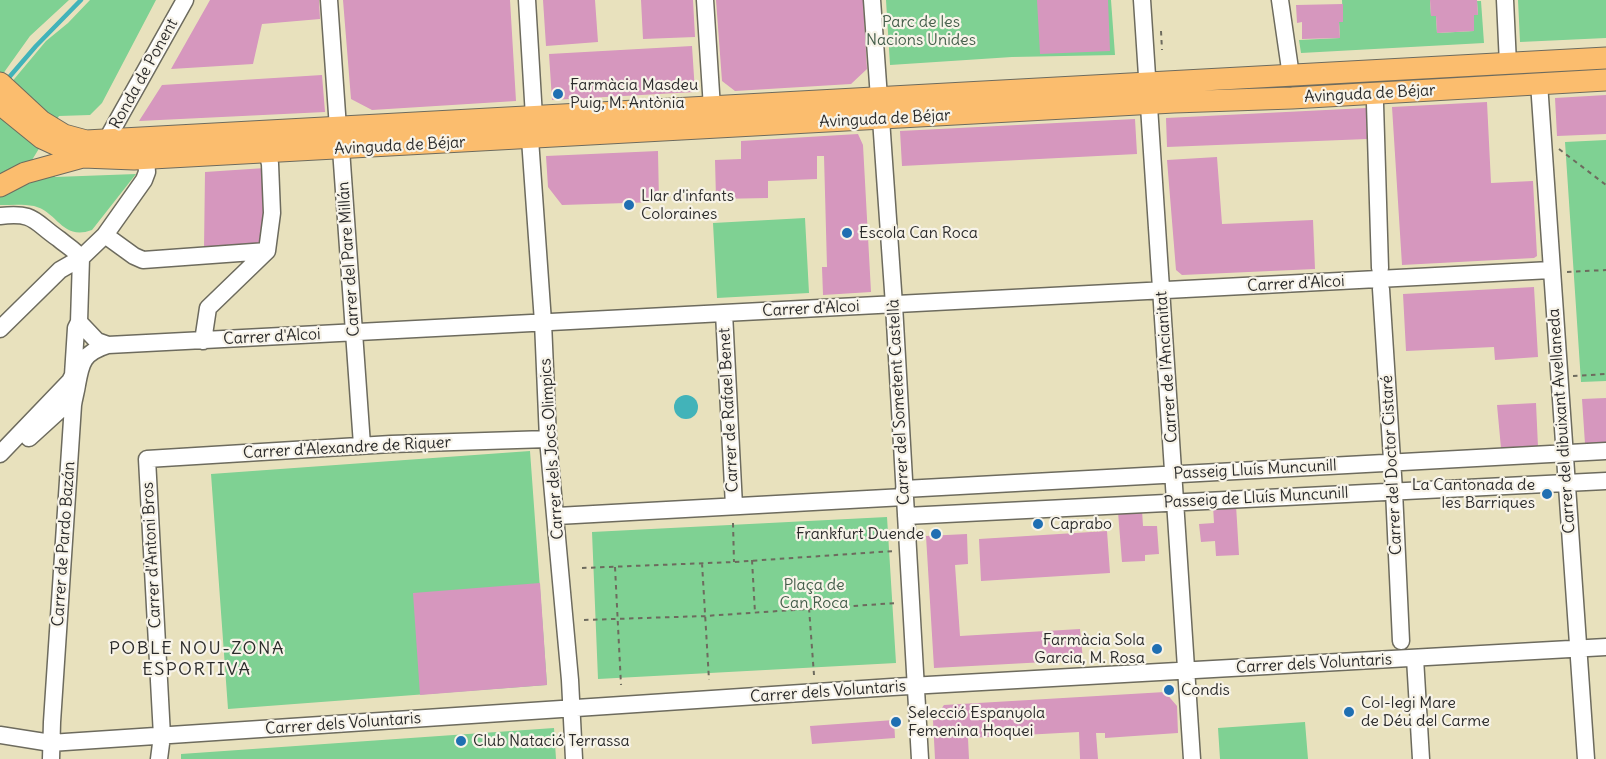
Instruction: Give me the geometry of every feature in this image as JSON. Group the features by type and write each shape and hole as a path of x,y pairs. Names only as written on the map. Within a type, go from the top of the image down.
{"main road":[{"name":"Avinguda de Béjar","path":"35,125 50,143 83,157 152,163 267,152 881,119 1148,94 1291,76 1606,58"},
{"name":"Avinguda de Béjar","path":"35,125 86,141 106,141 879,98 1148,94 1292,98 1606,80"},
{"path":"0,83 35,125"},
{"path":"879,98 881,119"},
{"path":"0,104 35,125"},
{"name":"Carrer del Pare Millán","path":"339,128 341,149"},
{"name":"Avinguda de Béjar","path":"152,163 175,146 209,144 241,133"},
{"name":"Ronda de Ponent","path":"0,186 25,173 83,157"}],"street":[{"name":"Ronda de Ponent","path":"83,157 106,141 185,0"},
{"name":"Carrer del Pare Millán","path":"329,0 339,128"},
{"path":"527,0 534,117"},
{"path":"705,0 712,108"},
{"path":"872,0 879,98"},
{"name":"Carrer de l'Ancianitat","path":"1142,0 1192,759"},
{"path":"1281,0 1291,76"},
{"path":"1505,0 1508,64"},
{"name":"Carrer del dibuixant Avellaneda","path":"1539,83 1558,271 1567,483 1586,759"},
{"path":"1375,104 1380,268"},
{"name":"Carrer del Sometent Castellà","path":"881,119 920,759"},
{"name":"Carrer dels Jocs Olimpics","path":"530,139 543,322 548,439 557,516 574,759"},
{"name":"Carrer del Pare Millán","path":"341,149 362,446"},
{"path":"203,341 208,308 267,251 272,213 270,164 267,152"},
{"path":"0,329 60,270 81,258 105,235 144,180 152,163"},
{"path":"0,454 70,381 73,375 76,328 79,322 81,258 74,249 59,240 35,218 22,214 1,216"},
{"path":"105,235 143,260 267,251"},
{"name":"Carrer d'Alcoi","path":"108,345 1558,271"},
{"name":"Carrer del Doctor Cistaré","path":"1381,289 1401,641"},
{"name":"Carrer de Rafael Benet","path":"724,314 734,513"},
{"path":"79,322 97,341 108,345"},
{"name":"Carrer de Pardo Bazán","path":"51,751 74,397 82,361 88,355 108,345"},
{"path":"0,466 74,397"},
{"name":"Carrer d'Alexandre de Riquer","path":"147,459 362,446 548,439"},
{"name":"Passeig Lluís Muncunill","path":"904,493 1174,474 1606,451"},
{"name":"Carrer d'Antoni Bros","path":"147,459 162,736 159,759"},
{"name":"Passeig de Lluís Muncunill","path":"906,516 1606,481"},
{"path":"557,516 734,513 904,493"},
{"name":"Carrer dels Voluntaris","path":"0,735 51,751 162,736 571,708 1606,647"},
{"path":"1415,658 1421,759"}],"path":[{"path":"1161,31 1162,56"},
{"path":"1556,148 1606,185"},
{"path":"1558,271 1606,270"},
{"path":"1573,376 1606,374"},
{"path":"734,513 735,561"},
{"path":"582,568 894,551"},
{"path":"752,560 755,613"},
{"path":"702,563 709,680"},
{"path":"615,567 621,685"},
{"path":"584,620 705,616 897,603"},
{"path":"809,608 814,675"}],"green space":[{"path":"0,0 69,0 30,36 0,78"},
{"path":"90,0 156,0 102,103 90,115 59,116 32,160 0,176 0,96 46,41 68,23"},
{"name":"Parc de les Nacions Unides","path":"886,0 1111,0 1115,55 1012,57 890,65"},
{"path":"1342,0 1430,0 1431,16 1436,16 1437,33 1474,31 1474,15 1478,15 1477,1 1481,1 1484,43 1301,53 1299,40 1340,38 1339,22 1343,22"},
{"path":"1518,0 1606,0 1606,38 1520,42"},
{"path":"1606,140 1606,381 1581,382 1565,142"},
{"path":"53,169 55,177 136,174 92,230 74,232 42,209 34,206 0,205 0,191"},
{"path":"805,218 809,293 717,298 713,223"},
{"path":"530,451 547,685 228,709 211,474"},
{"name":"Plaça de Can Roca","path":"887,517 896,663 598,679 592,532"},
{"path":"1305,722 1308,759 1220,759 1218,728"},
{"name":"Club Natació Terrassa","path":"554,728 556,759 181,759 181,754"}],"water":[{"path":"686,395 695,398 698,407 695,416 686,419 677,416 674,407 677,398"}],"building":[{"path":"210,0 319,0 320,19 262,24 253,64 171,69"},
{"path":"343,0 510,0 516,101 372,110 351,99"},
{"path":"543,0 595,0 598,42 546,46"},
{"path":"641,0 693,0 695,37 643,39"},
{"path":"716,0 863,0 867,69 851,84 735,91 722,81"},
{"path":"1037,0 1108,0 1110,51 1040,54"},
{"path":"1430,0 1477,0 1478,15 1474,15 1474,31 1437,33 1436,16 1431,16"},
{"path":"1343,4 1343,22 1339,22 1340,38 1302,39 1302,22 1297,23 1296,5"},
{"path":"692,46 695,92 552,100 549,54"},
{"path":"322,75 325,112 139,121 162,85"},
{"path":"1606,95 1606,134 1557,136 1555,98"},
{"path":"1487,102 1491,183 1533,181 1537,256 1402,265 1392,107"},
{"path":"1366,108 1367,139 1167,147 1166,118"},
{"path":"1135,119 1137,154 902,166 900,131"},
{"name":"Escola Can Roca","path":"858,134 863,145 871,292 823,295 822,267 827,267 824,156 817,156 817,179 768,181 768,198 716,199 715,160 741,159 741,141"},
{"path":"658,151 659,202 562,205 548,187 546,156"},
{"path":"1217,157 1222,224 1313,220 1315,269 1182,275 1176,270 1167,160"},
{"path":"265,168 263,245 204,249 205,172"},
{"path":"1534,287 1538,357 1495,360 1494,347 1406,351 1403,294"},
{"path":"1606,398 1606,444 1585,444 1582,399"},
{"path":"1536,403 1538,447 1501,448 1497,405"},
{"path":"1236,505 1239,555 1216,556 1215,541 1201,542 1199,524 1214,523 1213,506"},
{"path":"1142,510 1143,526 1157,526 1159,554 1145,555 1145,561 1122,562 1118,512"},
{"path":"1107,531 1110,573 981,581 979,539"},
{"path":"967,534 968,564 955,565 960,636 1080,629 1083,660 934,668 926,536"},
{"path":"540,583 547,685 420,695 413,593"},
{"path":"1165,692 1177,706 1178,733 1105,738 1105,733 1096,733 1098,759 1080,759 1079,732 968,738 969,759 935,759 933,720 944,705"},
{"path":"894,720 895,738 812,744 810,726"}],"waterway":[{"path":"5,82 81,0"}],"place":[{"name":"Farmàcia Masdeu Puig, M. Antònia","path":"558,94"},
{"name":"Llar d'infants Coloraines","path":"629,205"},
{"name":"Escola Can Roca","path":"847,233"},
{"name":"La Cantonada de les Barriques","path":"1547,494"},
{"name":"Caprabo","path":"1038,524"},
{"name":"Frankfurt Duende","path":"936,534"},
{"name":"Farmàcia Sola Garcia, M. Rosa","path":"1157,649"},
{"name":"Condis","path":"1169,690"},
{"name":"Col-legi Mare de Déu del Carme","path":"1349,712"},
{"name":"Selecció Espanyola Femenina Hoquei","path":"896,722"},
{"name":"Club Natació Terrassa","path":"461,741"}],"district":[{"name":"POBLE NOU-ZONA ESPORTIVA","path":"197,659"}]}
